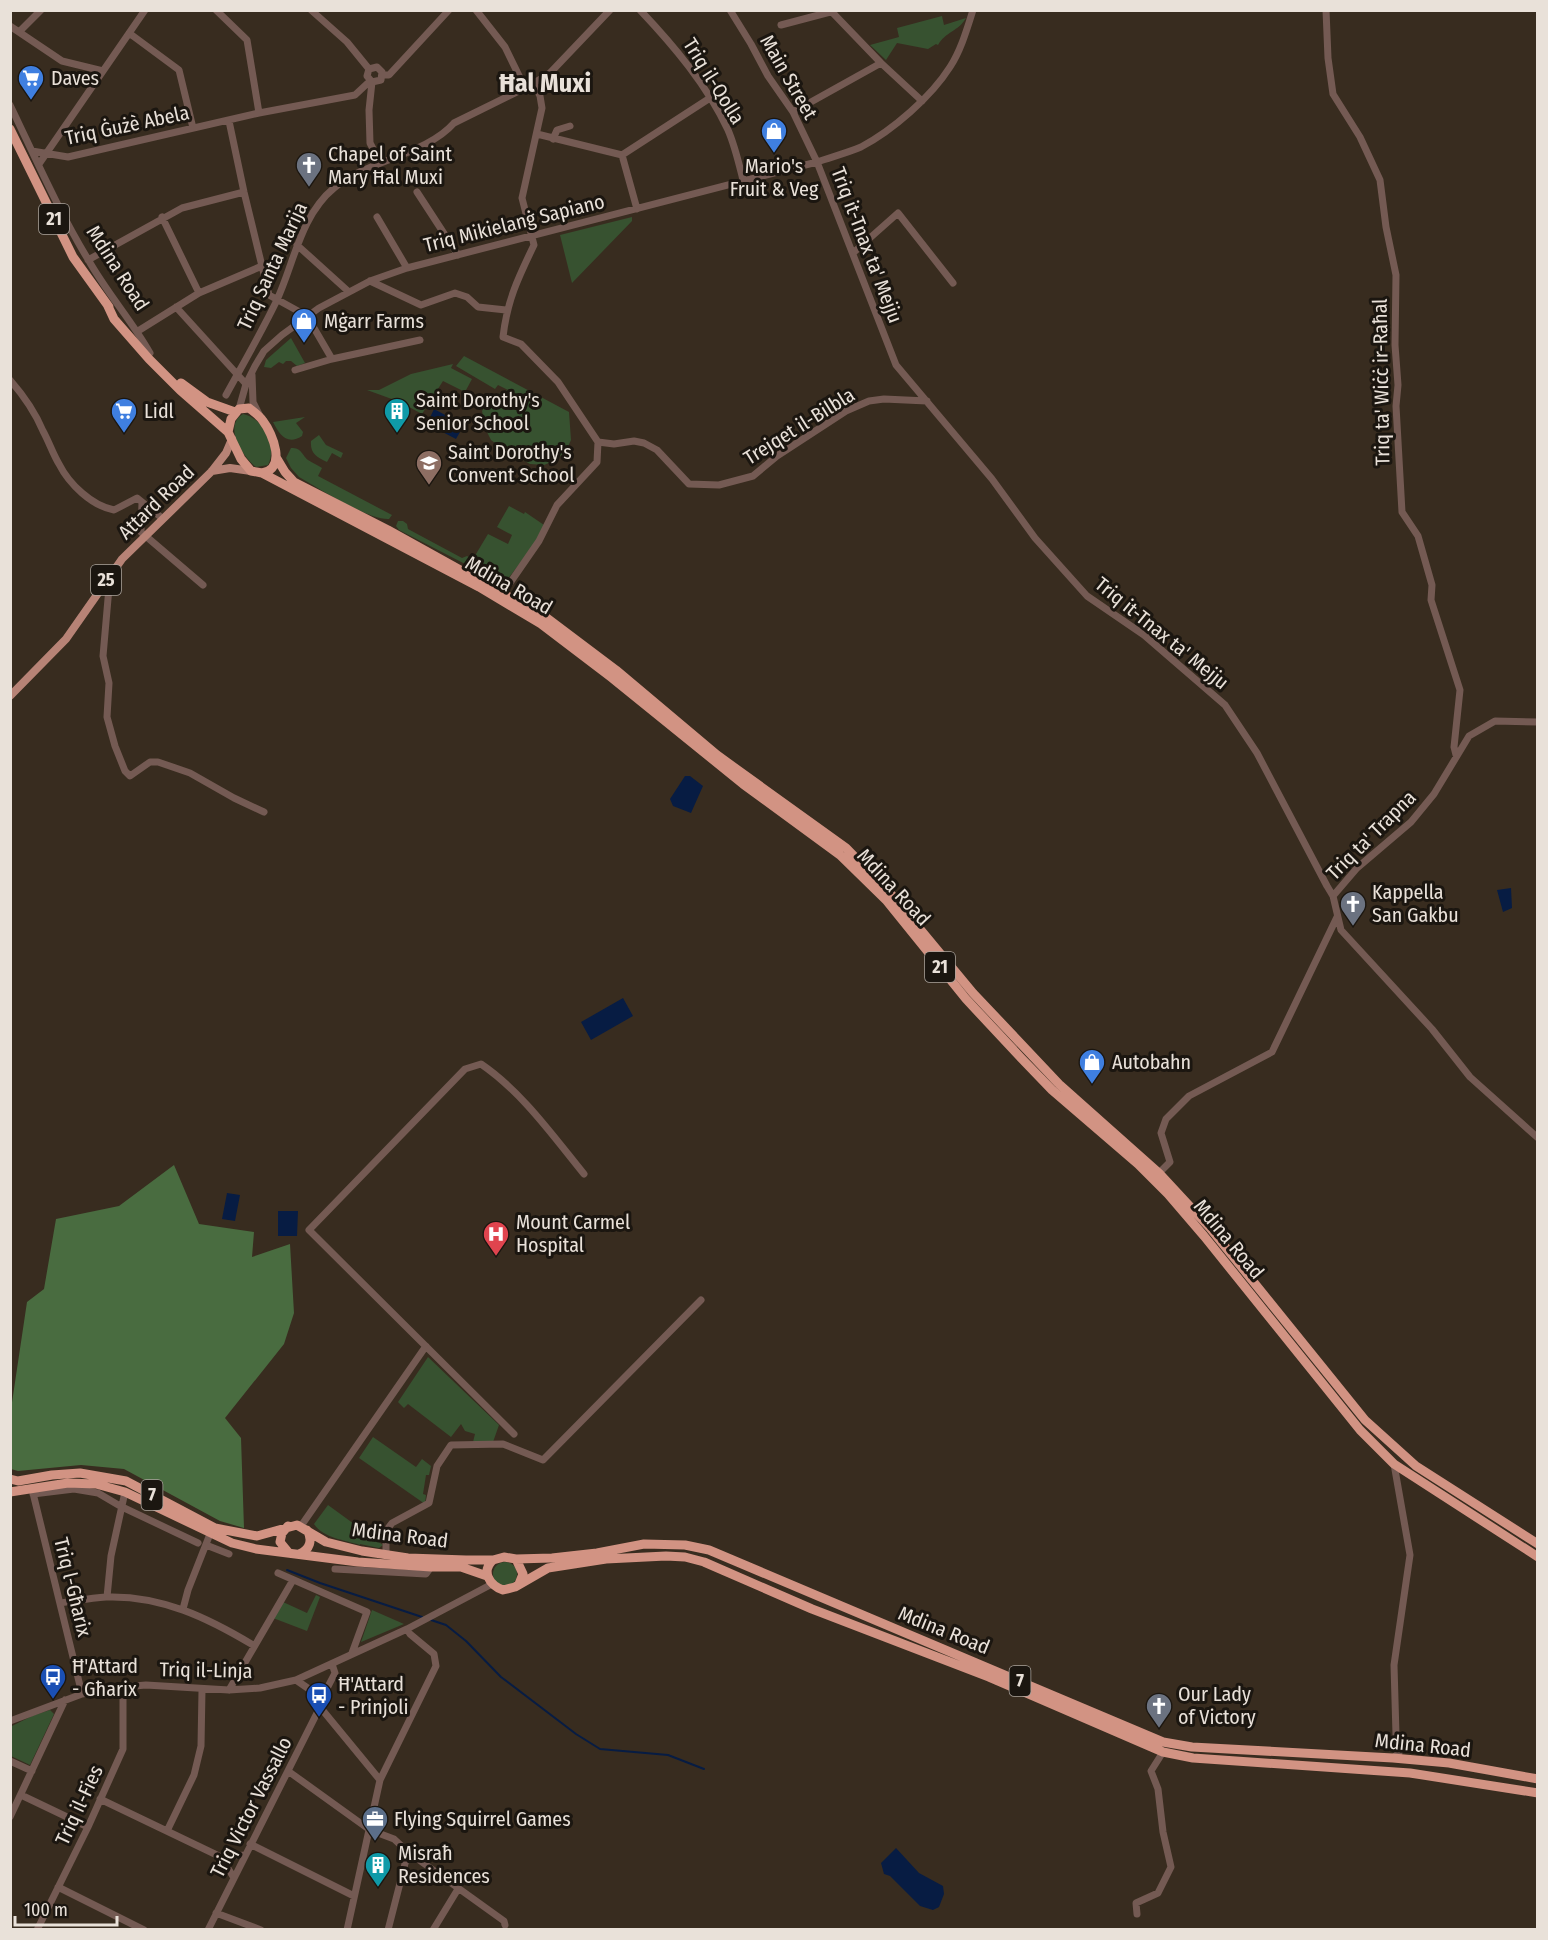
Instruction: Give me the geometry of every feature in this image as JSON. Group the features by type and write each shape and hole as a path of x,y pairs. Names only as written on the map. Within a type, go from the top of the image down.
{"highway":[{"name":"Mdina Road","path":"10,129 73,257 114,318 149,359 230,436 241,459 251,471 262,473 479,587 541,624 743,784 840,855 886,900 966,999 1022,1059 1052,1090 1138,1164 1168,1194 1360,1430 1394,1464 1538,1557"},
{"name":"Mdina Road","path":"106,304 150,353 184,386 207,402 237,411 249,408 260,417 266,424 276,449 276,457 294,482 547,618 616,670 717,754 846,848 891,894 973,993 1059,1084 1159,1173 1210,1228 1365,1420 1416,1466 1538,1544"},
{"path":"230,436 231,419 237,411"},
{"path":"262,473 273,468 276,457"},
{"name":"Mdina Road","path":"10,1479 18,1481 80,1473 126,1481 215,1528 257,1536 288,1526 304,1528 326,1542 408,1558 493,1560 504,1557 516,1559 597,1553 644,1544 685,1545 709,1550 858,1615 1163,1742 1192,1747 1449,1763 1538,1779"},
{"name":"Mdina Road","path":"10,1492 32,1491 68,1483 96,1484 125,1492 232,1543 360,1566 461,1567 490,1580 503,1590 509,1590 548,1568 594,1561 666,1556 685,1557 713,1566 812,1609 989,1677 1163,1752 1193,1758 1410,1773 1538,1793"},
{"path":"288,1526 282,1533 280,1542 294,1554 306,1551 310,1544 310,1537 304,1528"},
{"path":"516,1559 523,1574 519,1584"},
{"path":"490,1580 489,1564 493,1560"}],"main road":[{"name":"Attard Road","path":"10,696 66,639 110,573 143,536 212,471 226,453 230,436"},
{"name":"Attard Road","path":"212,471 230,468 251,471"}],"street":[{"path":"20,31 41,10"},
{"path":"39,164 145,10"},
{"path":"303,10 318,18"},
{"path":"311,10 347,42 369,69"},
{"path":"383,75 389,75 449,10"},
{"path":"476,10 505,47 525,88"},
{"name":"Triq Santa Marija","path":"226,395 277,300 297,245 316,208 332,190 380,162 403,154 446,133 454,123 534,84 550,73 610,10"},
{"name":"Triq il-Qolla","path":"640,10 672,44 710,98 729,131 743,180"},
{"name":"Main Street","path":"730,10 768,76 793,112 817,162"},
{"name":"Triq Mikielanġ Sapiano","path":"237,411 246,384 264,351 307,316 370,281 407,268 817,162 861,147 922,101 950,67 963,42 973,10"},
{"name":"Triq ta' Wiċċ ir-Raħal","path":"1326,10 1328,58 1333,94 1360,137 1380,180 1386,227 1396,275 1395,345 1398,385 1396,406 1402,512 1418,537 1432,585 1431,600 1460,690 1454,747 1456,755"},
{"path":"219,11 247,40 259,113"},
{"path":"781,25 833,11 881,63 922,101"},
{"path":"10,26 62,60 103,71"},
{"path":"129,33 179,70 193,128"},
{"path":"793,112 881,63"},
{"path":"369,69 377,67 383,75"},
{"path":"369,69 367,76 371,82 370,143 380,162"},
{"path":"371,82 379,82 383,75"},
{"name":"Triq Ġużè Abela","path":"32,151 68,157 259,113 355,95 371,82"},
{"path":"503,593 539,541 557,505 597,462 598,442 558,382 521,344 503,338 506,310 534,245 522,198 542,108 540,96 534,84"},
{"path":"537,134 622,155 710,98"},
{"name":"Mdina Road","path":"10,105 88,260 109,293 138,331 150,353"},
{"path":"229,121 269,295 307,316 332,359"},
{"path":"553,139 557,130 570,126"},
{"path":"622,155 637,209"},
{"name":"Triq it-Tnax ta' Mejju","path":"817,162 896,364 992,479 1035,538 1087,596 1144,635 1225,705 1257,753 1333,896 1337,917"},
{"path":"88,260 162,217 182,208 244,192"},
{"path":"417,192 458,255"},
{"path":"854,253 898,213 953,283"},
{"path":"162,217 199,293"},
{"path":"377,217 407,268"},
{"path":"297,245 349,292"},
{"path":"138,331 199,293 262,266"},
{"path":"370,281 421,304 455,293 467,297 478,307 506,310"},
{"path":"176,307 246,384"},
{"path":"295,370 332,359 420,340"},
{"path":"252,375 253,402 260,417"},
{"path":"10,380 23,395 43,429 59,466 75,486 108,509 121,508 137,498 162,518"},
{"name":"Trejqet il-Bilbla","path":"598,442 644,443 657,450 689,484 719,486 753,476 777,456 846,411 869,401 884,399 927,401"},
{"path":"141,503 140,528 143,536 203,585"},
{"path":"110,573 103,656 109,683 107,717 125,771 130,776 150,762 178,767 264,812"},
{"name":"Triq ta' Trapna","path":"1333,896 1357,868 1412,822 1434,794 1469,736 1495,721 1538,722"},
{"path":"1159,1173 1170,1162 1161,1132 1166,1119 1189,1096 1272,1052 1337,917"},
{"path":"1337,917 1341,930 1424,1020 1470,1077 1538,1138"},
{"path":"514,1434 309,1230 465,1069 481,1064 493,1072 533,1113 584,1174"},
{"path":"386,1555 386,1531 392,1523 429,1503 436,1466 451,1444 503,1444 543,1460 701,1300"},
{"path":"304,1528 426,1346"},
{"path":"1393,1758 1399,1753 1400,1744 1396,1735 1394,1665 1410,1555 1394,1464"},
{"path":"32,1491 74,1489 98,1493 120,1506 229,1554"},
{"name":"Triq l-Għarix","path":"32,1491 82,1694"},
{"path":"107,1597 111,1556 120,1506 125,1492"},
{"path":"183,1609 202,1544 210,1534"},
{"path":"335,1569 360,1566"},
{"path":"278,1573 367,1612 352,1653"},
{"path":"229,1690 292,1580"},
{"name":"Triq il-Linja","path":"10,1721 82,1694 123,1687 146,1685 229,1690 260,1688 296,1680 407,1629 490,1580"},
{"path":"60,1603 107,1597 147,1600 183,1609 222,1626 253,1645"},
{"path":"347,1929 380,1780 436,1666 434,1654 407,1629"},
{"name":"Triq Victor Vassallo","path":"208,1929 320,1707 322,1698 335,1673 332,1664"},
{"path":"296,1680 322,1698"},
{"name":"Triq il-Fies","path":"37,1929 88,1827 123,1749 123,1687"},
{"path":"167,1831 194,1775 199,1756 202,1690"},
{"path":"10,1817 65,1700"},
{"path":"320,1707 380,1780"},
{"path":"1137,1914 1136,1903 1158,1893 1171,1867 1163,1832 1158,1789 1151,1771 1163,1752"},
{"path":"10,1761 32,1770"},
{"path":"288,1771 370,1830 394,1839 408,1852 504,1921 505,1925"},
{"path":"21,1795 88,1827"},
{"path":"100,1799 221,1857 245,1855"},
{"path":"250,1844 354,1896"},
{"path":"388,1929 408,1852"},
{"path":"221,1857 234,1878"},
{"path":"58,1887 131,1927 144,1929"},
{"path":"433,1929 458,1889"},
{"path":"216,1912 261,1929"}],"green space":[{"path":"942,16 944,25 966,18 938,45 928,49 897,43 886,60 870,45 899,37 897,28"},
{"path":"632,217 632,221 572,283 560,235"},
{"path":"291,338 305,363 297,366 291,361 286,361 283,364 279,362 271,368 264,367 266,360"},
{"path":"464,356 569,412 571,440 566,451 556,460 544,465 530,464 491,440 486,430 482,411 491,397 508,390 498,385 495,389 456,366"},
{"path":"453,364 451,368 472,379 465,392 443,381 422,414 400,402 367,390 379,390 411,374"},
{"path":"243,414 257,421 267,434 271,450 268,465 256,467 240,449 235,426 237,419"},
{"path":"305,417 296,423 303,432 302,436 292,440 284,437 273,422"},
{"path":"319,435 326,445 343,453 341,458 332,453 327,462 314,454 311,441"},
{"path":"291,448 299,450 308,460 322,468 318,476 392,515 389,519 369,515 299,477 286,458"},
{"path":"509,506 524,514 525,512 544,525 536,542 504,584 399,530 396,526 398,521 403,521 407,524 408,529 462,558 467,556 473,559 488,534 508,544 512,535 497,527"},
{"path":"174,1165 199,1224 254,1232 252,1257 290,1244 294,1313 284,1344 225,1418 241,1438 244,1528 220,1521 124,1469 81,1465 18,1471 11,1469 11,1409 27,1302 44,1289 56,1219 119,1206"},
{"path":"428,1357 499,1425 493,1442 473,1442 475,1434 465,1431 461,1424 451,1437 408,1404 404,1408 398,1402"},
{"path":"373,1437 416,1467 422,1459 431,1466 429,1475 426,1475 423,1494 426,1495 425,1504 359,1458"},
{"path":"328,1505 383,1545 379,1548 360,1545 335,1538 318,1529 314,1524"},
{"path":"505,1562 510,1563 516,1569 516,1579 510,1585 505,1586 500,1585 494,1579 493,1574 494,1569 500,1563"},
{"path":"316,1595 320,1597 307,1631 273,1618 283,1602 307,1613"},
{"path":"372,1610 404,1624 361,1642"},
{"path":"50,1710 54,1714 30,1765 11,1756 10,1727"}],"water":[{"path":"434,409 464,425 456,439 427,424"},
{"path":"685,776 690,776 703,786 691,813 673,806 670,799"},
{"path":"1511,888 1512,908 1503,912 1497,890"},
{"path":"623,998 633,1016 591,1040 581,1022"},
{"path":"227,1193 240,1195 235,1221 222,1219"},
{"path":"278,1211 298,1211 297,1236 278,1236"},
{"path":"896,1848 919,1873 943,1886 944,1894 939,1907 933,1910 920,1906 890,1876 884,1874 881,1863"}],"waterway":[{"path":"287,1570 422,1617"},
{"path":"431,1620 446,1625 466,1641 501,1677 576,1734 600,1749 668,1755 704,1769"}],"place":[{"name":"Daves","path":"31,101"},
{"name":"Mario's Fruit & Veg","path":"774,154"},
{"name":"Chapel of Saint Mary Ħal Muxi","path":"309,188"},
{"name":"Mġarr Farms","path":"304,344"},
{"name":"Lidl","path":"124,434"},
{"name":"Saint Dorothy's Senior School","path":"397,434"},
{"name":"Saint Dorothy's Convent School","path":"429,486"},
{"name":"Kappella San Gakbu","path":"1353,927"},
{"name":"Autobahn","path":"1092,1085"},
{"name":"Mount Carmel Hospital","path":"496,1257"},
{"name":"Ħ'Attard - Għarix","path":"53,1700"},
{"name":"Ħ'Attard - Prinjoli","path":"319,1718"},
{"name":"Our Lady of Victory","path":"1159,1729"},
{"name":"Flying Squirrel Games","path":"375,1842"},
{"name":"Misraħ Residences","path":"378,1888"}],"district":[{"name":"Ħal Muxi","path":"545,83"}]}
